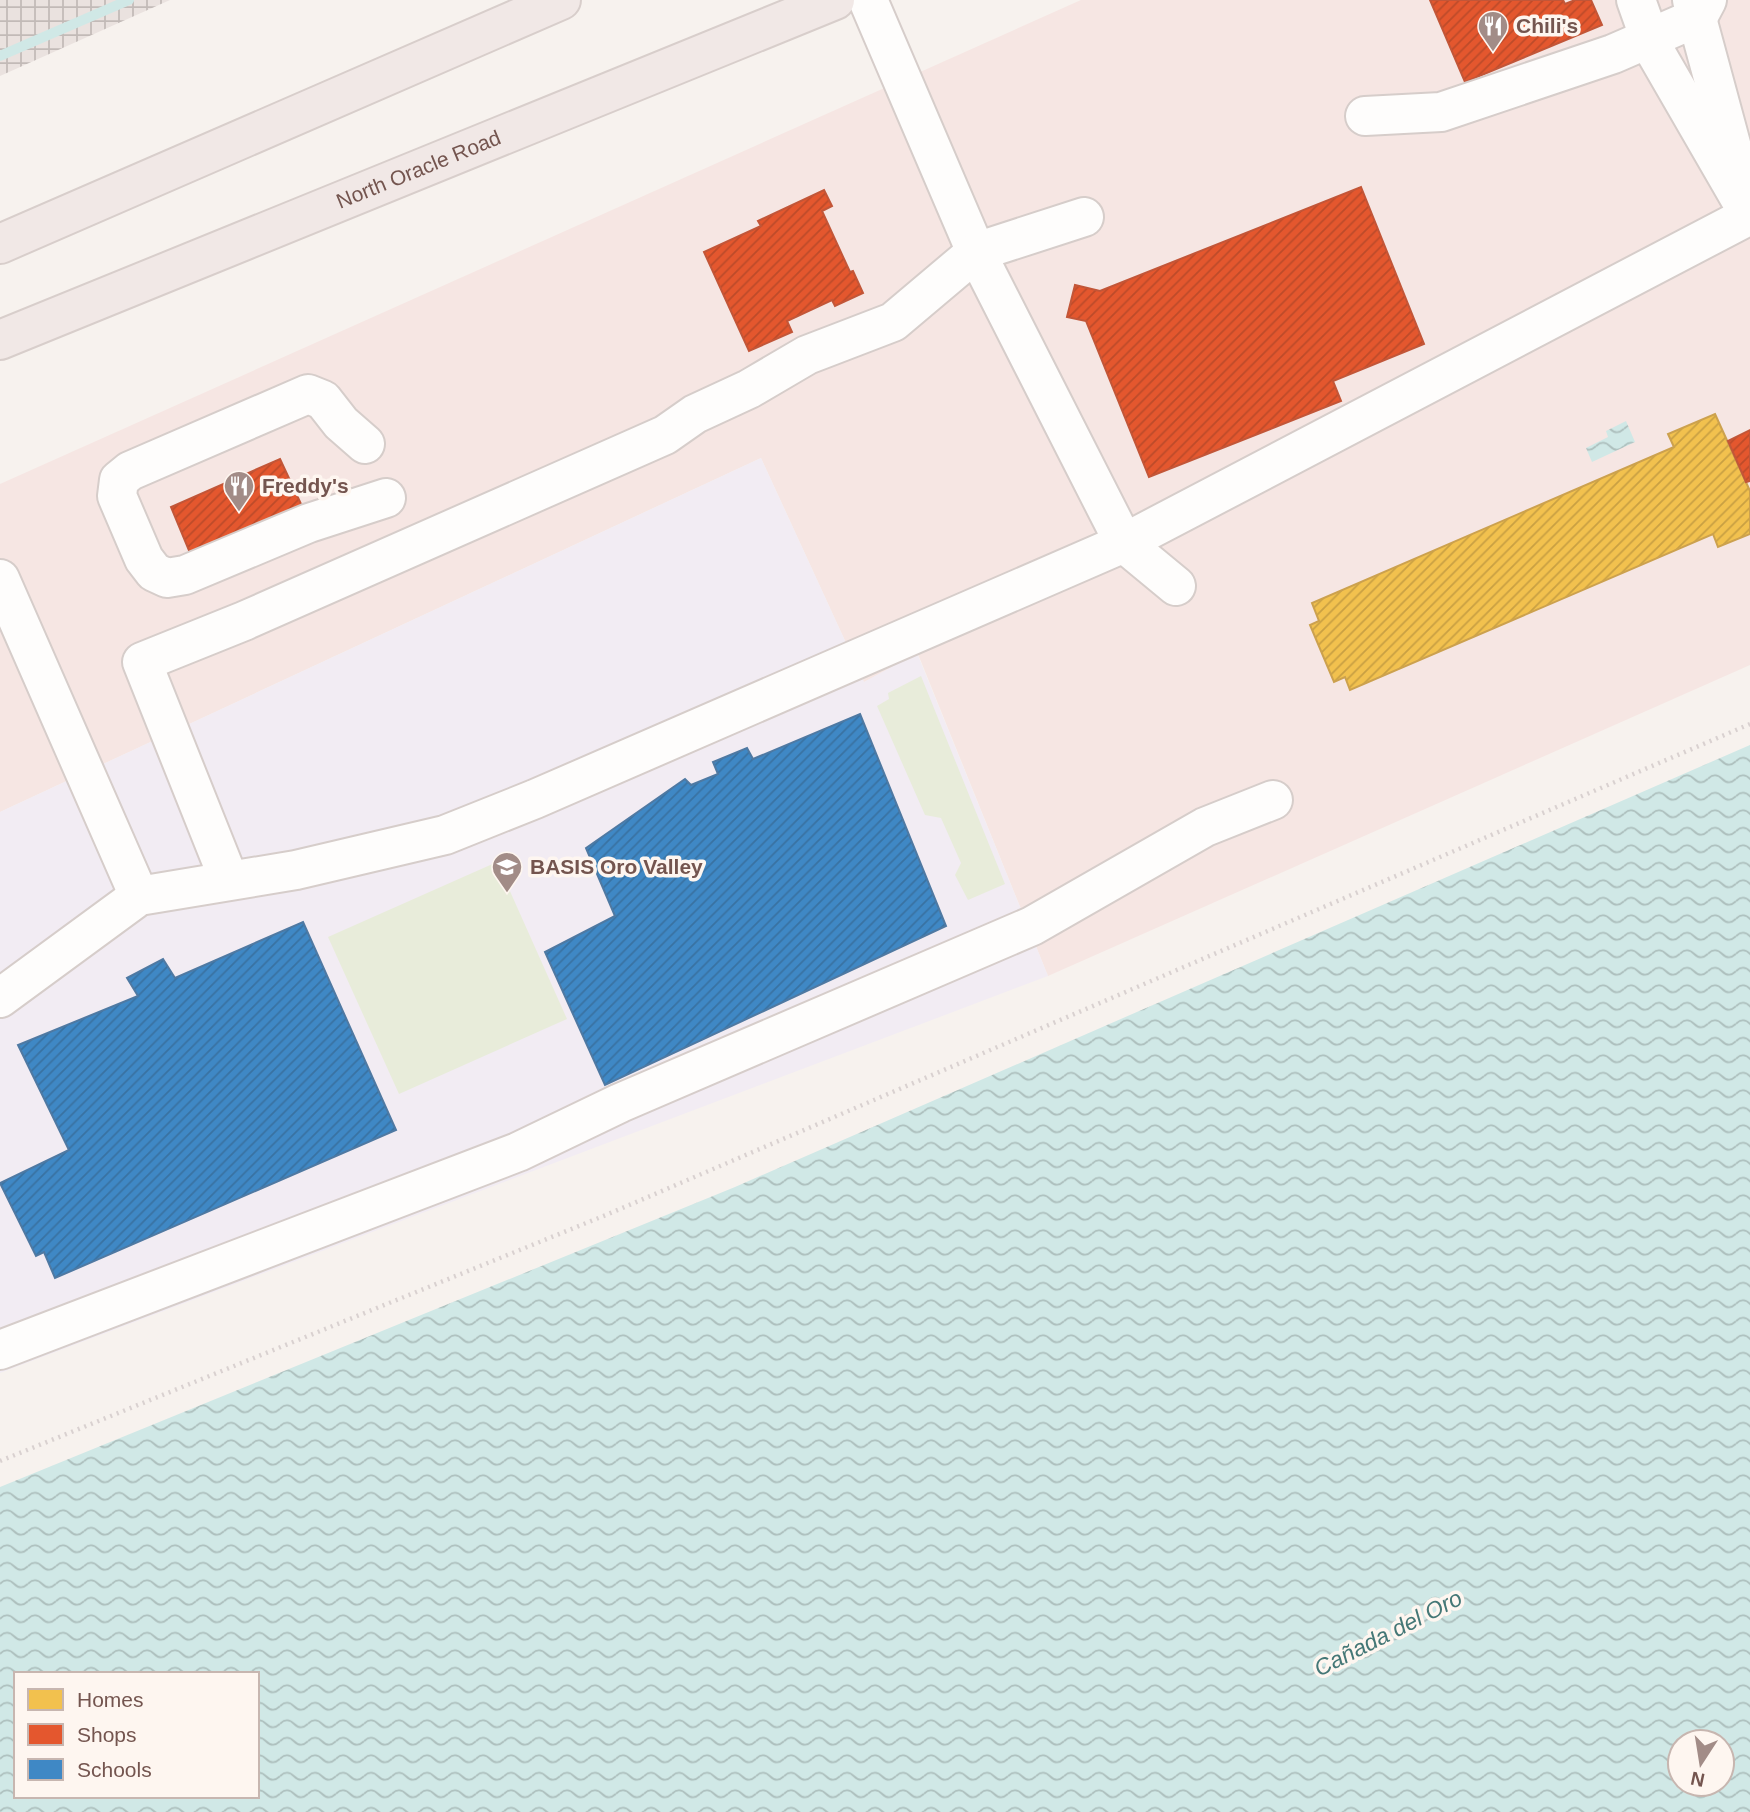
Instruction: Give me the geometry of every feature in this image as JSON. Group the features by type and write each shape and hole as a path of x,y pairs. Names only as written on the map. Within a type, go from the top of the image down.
{"highway":[{"path":"0,244 561,0"},
{"name":"North Oracle Road","path":"0,340 835,0"}],"lane":[{"path":"869,0 976,252 1124,543 1176,586"},
{"path":"1636,0 1653,48 1750,216"},
{"path":"1365,116 1441,112 1613,54 1650,38 1699,6 1750,216"},
{"path":"0,998 139,895 296,870 445,835 535,799 1124,543 1750,216"},
{"path":"229,880 142,662 244,621 665,435 695,414 749,389 807,355 893,322 976,252 1084,217"},
{"path":"365,444 341,423 323,400 309,394 130,471 119,481 117,496 144,559 154,572 167,578 185,575 309,523 386,498"},
{"path":"0,579 139,895"},
{"path":"0,1350 518,1152 620,1103 1032,926 1205,827 1273,800"}],"path":[{"path":"0,1461 606,1215 1750,724"}],"shaded area":[{"path":"0,0 170,0 0,76"},
{"path":"1081,0 1750,0 1750,665 1048,976 918,654 864,682 761,458 0,812 0,484"},
{"name":"BASIS Oro Valley","path":"761,458 864,682 917,653 1048,976 0,1373 0,812"}],"green space":[{"path":"921,676 1005,884 968,900 955,875 961,863 941,818 925,815 877,706 889,699 888,693"},
{"path":"497,862 567,1019 399,1094 328,937"}],"water":[{"path":"1626,421 1635,442 1592,462 1586,448 1608,437 1606,431"},
{"name":"Cañada del Oro","path":"1750,745 1750,1812 0,1812 0,1487 735,1187"}],"building: Homes":[{"path":"1715,414 1750,491 1750,534 1718,547 1713,534 1350,690 1345,677 1334,682 1310,625 1319,621 1312,603 1674,447 1668,434"}],"building: Shops":[{"name":"Chili's","path":"1430,0 1563,0 1565,4 1575,0 1591,0 1602,25 1465,82"},
{"path":"1361,187 1424,344 1333,381 1341,401 1149,477 1086,321 1067,317 1075,285 1100,291"},
{"path":"824,190 832,206 822,211 850,272 853,271 863,293 835,306 832,300 787,321 792,332 749,351 704,252 761,226 758,221"},
{"path":"1750,430 1750,481 1746,482 1728,441"},
{"name":"Freddy's","path":"280,459 308,519 195,565 171,507"}],"building: Schools":[{"name":"BASIS Oro Valley","path":"860,714 946,926 605,1085 545,952 615,916 586,848 685,779 691,785 718,774 713,762 747,748 753,759"},
{"path":"303,922 396,1130 55,1278 44,1252 36,1256 0,1183 69,1150 18,1045 138,996 127,978 163,959 175,978"}],"waterway":[{"path":"0,56 129,0"}],"place":[{"name":"Chili's","path":"1493,53"},
{"name":"Freddy's","path":"239,513"},
{"name":"BASIS Oro Valley","path":"507,894"}]}
